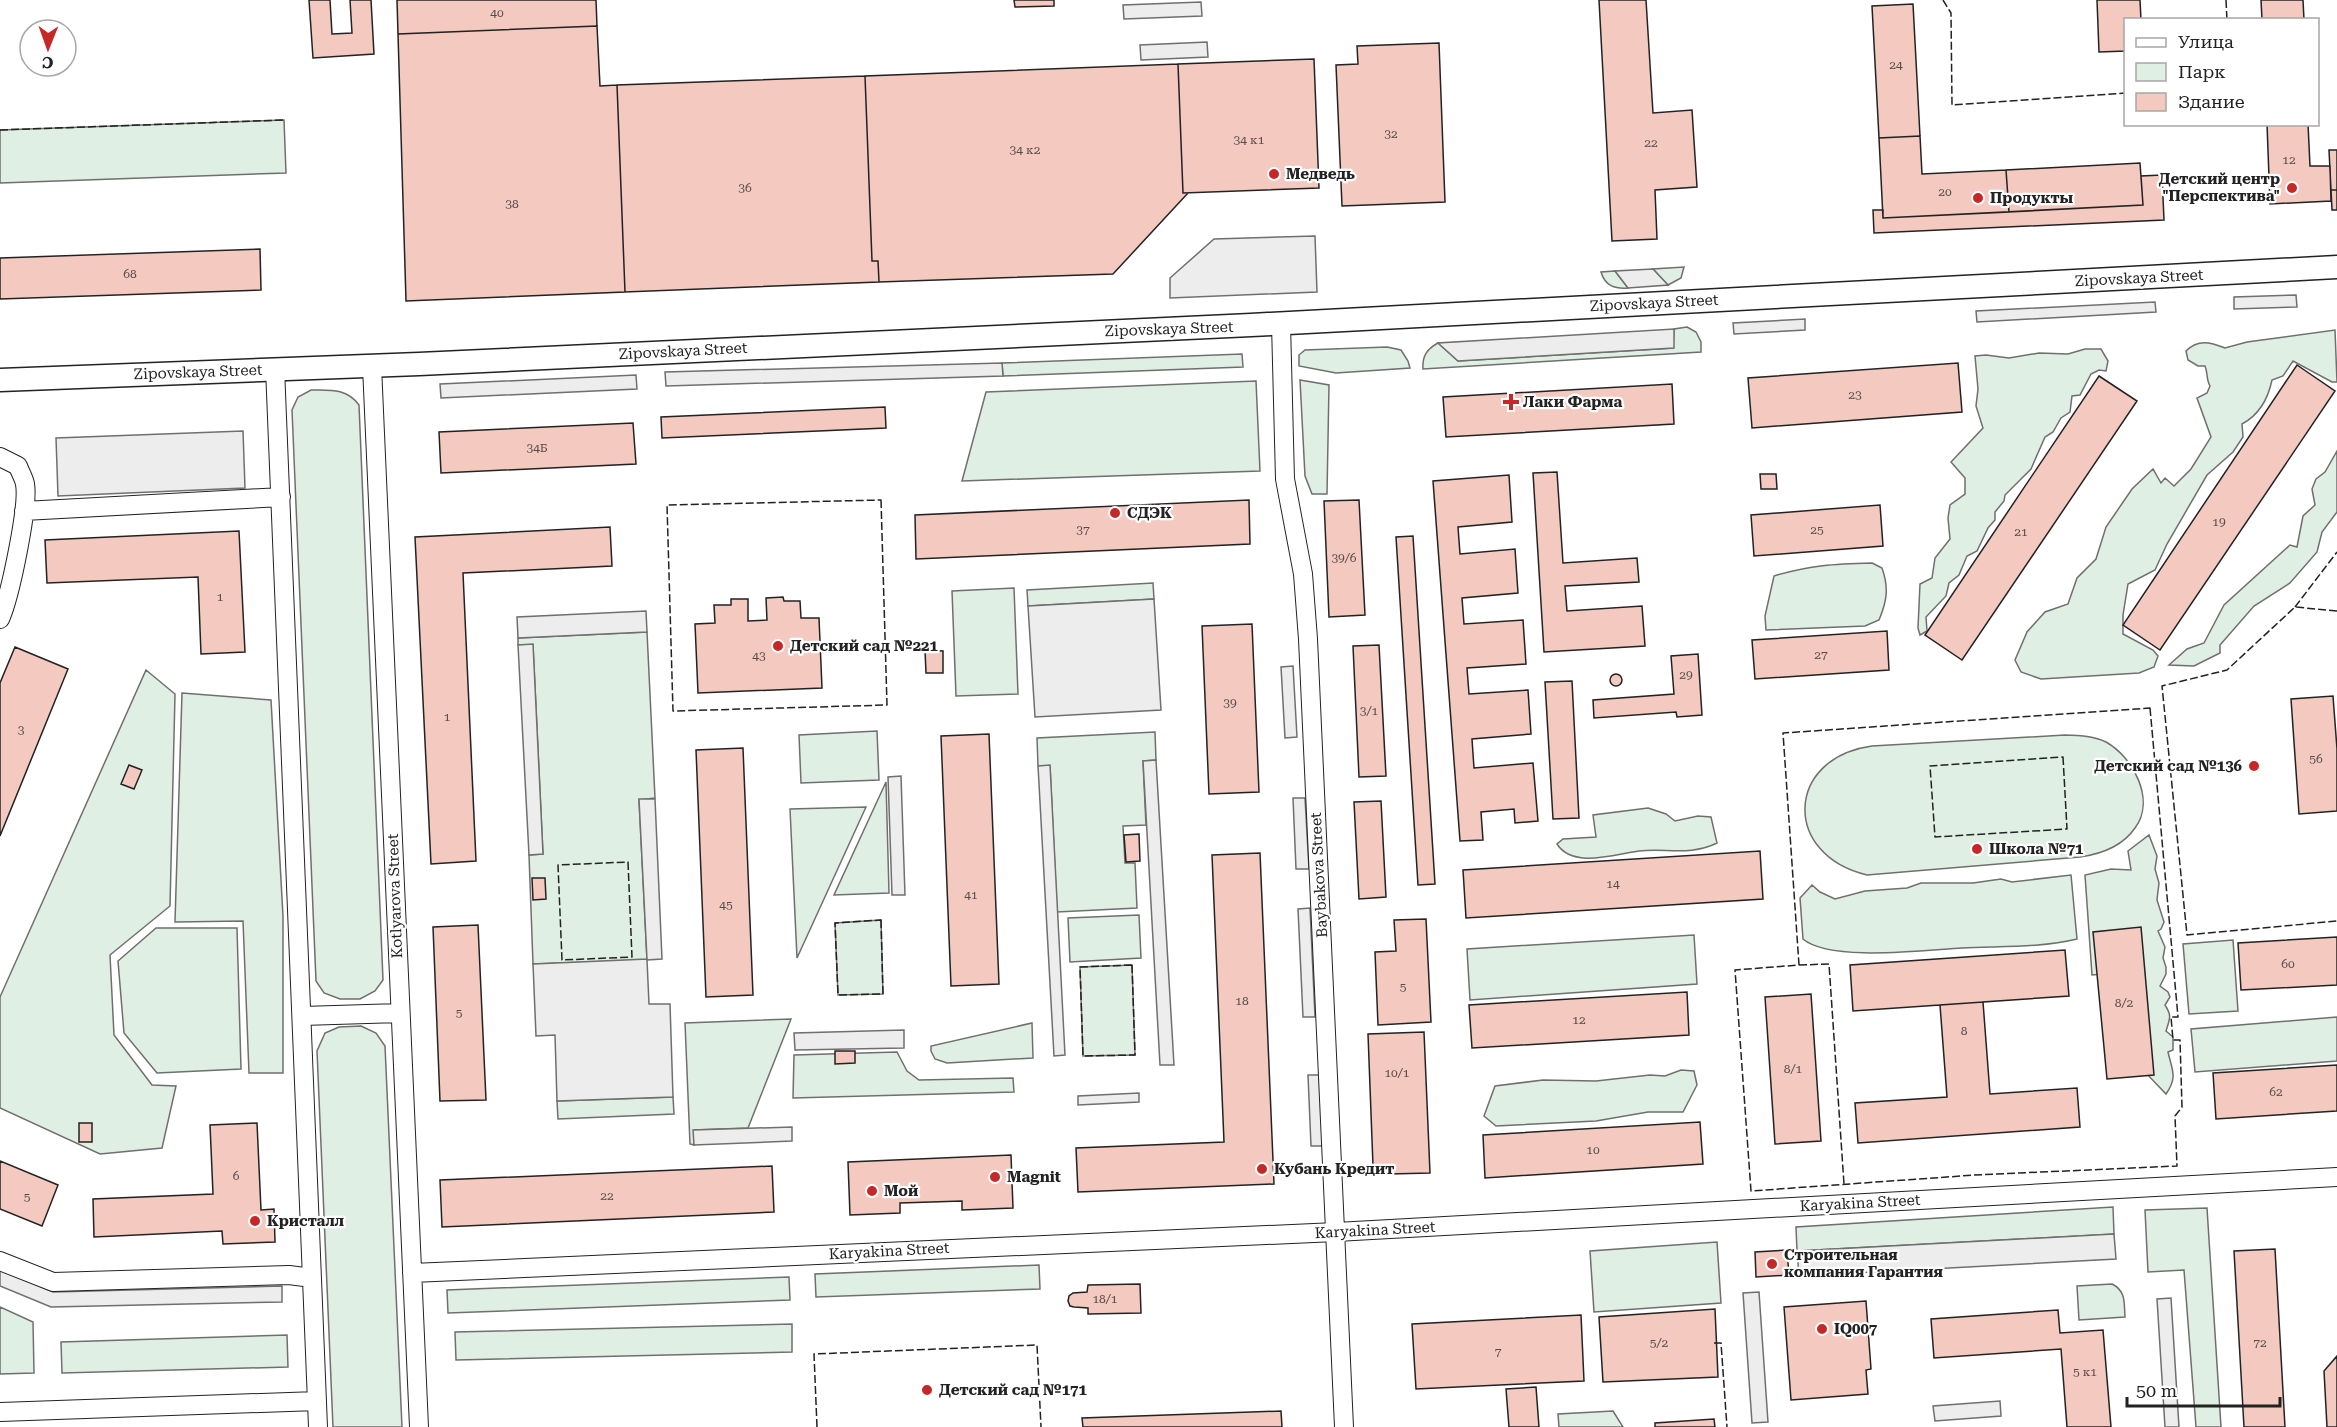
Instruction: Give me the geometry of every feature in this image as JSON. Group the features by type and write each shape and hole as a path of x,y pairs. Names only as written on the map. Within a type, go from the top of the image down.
{"street":[{"name":"Zipovskaya Street","path":"0,380 372,366 1281,324 2337,267"},
{"name":"Baybakova Street","path":"1281,324 1285,479 1303,574 1308,639 1344,1427"},
{"name":"Kotlyarova Street","path":"372,366 418,1427"},
{"path":"275,368 318,1427"},
{"path":"0,456 18,466 25,485 24,511 7,603 0,619"},
{"path":"24,511 281,497"},
{"path":"302,1016 400,1013"},
{"name":"Karyakina Street","path":"412,1273 1336,1232 2337,1177"},
{"path":"0,1261 53,1282 289,1275 312,1278"},
{"path":"0,1412 317,1401"}],"green space":[{"path":"284,120 286,173 0,183 0,130"},
{"path":"1684,267 1681,278 1668,285 1653,269"},
{"path":"1615,271 1628,288 1611,286 1605,281 1601,272"},
{"path":"1687,327 1696,332 1701,342 1701,352 1423,369 1426,353 1438,343 1458,361 1673,348 1674,329"},
{"path":"2335,330 2337,382 2332,382 2293,361 2283,376 2272,380 2262,406 2242,424 2243,437 2233,452 2207,475 2167,544 2155,570 2128,584 2123,615 2123,634 2153,650 2158,656 2154,667 2139,673 2041,679 2021,672 2015,660 2027,632 2045,612 2068,604 2077,578 2096,559 2106,527 2132,489 2153,469 2161,483 2165,478 2174,486 2191,469 2211,437 2197,398 2207,393 2210,386 2206,369 2205,366 2198,366 2188,360 2186,351 2200,343 2225,348 2247,342"},
{"path":"1387,347 1401,350 1410,368 1336,373 1299,366 1299,355 1305,350"},
{"path":"2085,349 2101,349 2108,361 2106,371 2099,370 2091,374 2080,395 2072,396 2070,412 2061,418 2053,432 2045,437 2031,469 2005,495 2004,501 1995,512 1995,520 1988,528 1977,551 1967,556 1959,575 1949,583 1946,596 1926,617 1927,631 1920,635 1918,628 1920,584 1932,578 1935,558 1950,539 1948,518 1950,505 1965,494 1965,478 1951,462 1983,428 1976,406 1978,389 1975,356 2009,358 2039,353 2068,354"},
{"path":"1242,354 1243,367 1003,376 1002,363"},
{"path":"1300,380 1329,385 1327,494 1312,494 1305,476"},
{"path":"1256,381 1260,471 962,481 986,392"},
{"path":"311,390 331,390 344,393 359,405 383,980 375,991 360,999 340,999 324,993 316,981 292,410 298,397"},
{"path":"2337,451 2337,512 2322,532 2317,552 2290,583 2254,606 2220,645 2220,653 2194,666 2169,665 2187,649 2204,643 2224,605 2290,545 2297,547 2303,516 2315,505 2312,489 2316,479 2325,472"},
{"path":"1872,563 1882,568 1886,582 1884,607 1879,620 1865,626 1766,630 1765,616 1774,576 1800,569"},
{"path":"1153,583 1154,599 1028,606 1027,590"},
{"path":"1014,588 1018,694 956,696 952,591"},
{"path":"647,632 655,798 639,800 647,960 533,964 529,855 543,854 533,645 518,645 518,638"},
{"path":"146,670 175,694 170,906 110,955 114,1035 152,1085 176,1086 162,1148 100,1154 0,1108 0,997"},
{"path":"182,693 271,700 283,916 283,1073 249,1073 243,921 175,922"},
{"path":"877,731 879,780 801,783 799,735"},
{"path":"1155,732 1156,760 1143,761 1146,825 1123,826 1125,863 1135,863 1137,908 1057,912 1050,766 1038,766 1037,738"},
{"path":"2065,735 2096,738 2116,749 2133,768 2142,792 2141,817 2135,828 2124,840 2103,852 2080,857 1867,875 1839,864 1820,848 1808,829 1805,808 1810,787 1823,768 1843,754 1872,746"},
{"path":"886,782 889,893 834,895"},
{"path":"866,807 797,958 790,809"},
{"path":"1648,808 1666,814 1675,821 1698,816 1711,817 1717,843 1698,849 1649,850 1595,858 1573,856 1564,852 1557,844 1563,839 1596,837 1593,815"},
{"path":"2149,835 2157,856 2155,869 2159,883 2157,900 2164,922 2158,931 2165,947 2163,958 2166,967 2166,974 2160,986 2168,992 2170,997 2165,1005 2170,1017 2166,1031 2173,1037 2173,1050 2168,1052 2173,1078 2166,1094 2144,1071 2139,971 2092,975 2085,875 2111,869 2131,870 2128,851"},
{"path":"2071,875 2077,939 2034,945 1879,953 1834,950 1816,946 1803,939 1800,898 1812,885 1820,892 1835,899 1865,891 1907,888 1921,883 1973,883 2001,879 2012,882"},
{"path":"1139,915 1141,958 1070,962 1068,918"},
{"path":"881,920 883,994 838,995 835,923"},
{"path":"156,928 237,928 241,1069 157,1073 124,1033 118,961"},
{"path":"1694,935 1697,984 1470,1000 1467,949"},
{"path":"2233,940 2238,1011 2189,1014 2183,944"},
{"path":"1132,965 1135,1055 1083,1056 1080,967"},
{"path":"2337,1017 2337,1061 2195,1072 2191,1029"},
{"path":"791,1019 748,1128 694,1130 694,1145 690,1144 685,1023"},
{"path":"1032,1023 1033,1058 947,1063 935,1059 931,1051 931,1046"},
{"path":"361,1026 376,1033 385,1046 402,1427 333,1427 317,1051 325,1033 339,1027"},
{"path":"897,1052 907,1071 919,1080 1013,1078 1014,1092 793,1098 794,1055"},
{"path":"1681,1070 1694,1071 1697,1085 1683,1112 1648,1112 1596,1121 1496,1126 1484,1116 1495,1086 1543,1080 1596,1081 1650,1075 1665,1076"},
{"path":"673,1097 674,1114 558,1119 557,1101"},
{"path":"2113,1207 2114,1234 1797,1251 1796,1227"},
{"path":"2207,1208 2221,1427 2196,1427 2184,1270 2148,1272 2145,1210"},
{"path":"1717,1242 1721,1303 1594,1312 1590,1251"},
{"path":"1039,1265 1040,1289 816,1297 815,1274"},
{"path":"789,1277 790,1300 448,1313 447,1290"},
{"path":"2112,1284 2122,1294 2125,1317 2079,1320 2077,1286"},
{"path":"0,1307 33,1322 34,1373 0,1374"},
{"path":"792,1324 792,1352 456,1360 455,1332"},
{"path":"287,1335 288,1367 62,1373 61,1342"},
{"path":"1613,1411 1623,1427 1559,1427 1558,1414"}],"shaded area":[{"path":"1201,2 1202,16 1124,19 1123,5"},
{"path":"1207,42 1208,57 1141,60 1140,45"},
{"path":"1315,236 1317,292 1170,298 1170,278 1214,239"},
{"path":"1653,269 1668,285 1628,288 1615,271"},
{"path":"2296,295 2297,307 2234,309 2234,297"},
{"path":"2155,302 2156,312 1977,322 1976,311"},
{"path":"1805,319 1805,330 1734,334 1733,323"},
{"path":"1674,329 1674,348 1458,361 1438,343"},
{"path":"1002,363 1003,376 666,386 665,372"},
{"path":"636,375 637,389 441,398 440,384"},
{"path":"243,431 245,488 58,496 56,438"},
{"path":"1154,599 1161,710 1035,717 1028,606"},
{"path":"646,611 647,632 518,638 517,617"},
{"path":"533,644 543,854 529,855 518,645"},
{"path":"1293,666 1297,737 1285,738 1281,667"},
{"path":"1156,760 1174,1065 1160,1065 1143,761"},
{"path":"1050,765 1065,1055 1054,1056 1038,766"},
{"path":"901,776 905,895 892,895 888,777"},
{"path":"1293,798 1305,798 1309,869 1296,869"},
{"path":"639,799 655,799 662,959 647,960 649,1004 670,1004 673,1097 557,1101 555,1035 536,1036 533,964 647,959"},
{"path":"1310,908 1315,1017 1303,1017 1298,909"},
{"path":"904,1030 904,1048 795,1050 794,1033"},
{"path":"1308,1075 1320,1075 1323,1146 1311,1146"},
{"path":"1139,1093 1139,1102 1078,1105 1078,1096"},
{"path":"792,1127 792,1141 694,1145 693,1130"},
{"path":"2114,1234 2116,1259 1799,1276 1797,1251"},
{"path":"0,1269 53,1292 282,1286 282,1302 51,1307 0,1286"},
{"path":"1759,1292 1768,1422 1752,1423 1743,1293"},
{"path":"2171,1298 2179,1427 2165,1427 2157,1299"},
{"path":"2000,1401 2001,1416 1935,1421 1933,1406"}],"building":[{"path":"309,0 330,0 332,34 352,33 350,0 371,0 374,54 313,58"},
{"path":"397,0 596,0 597,26 398,34"},
{"path":"1014,0 1054,0 1054,6 1015,7"},
{"path":"1599,0 1646,0 1653,113 1692,110 1697,187 1655,190 1657,239 1612,241"},
{"path":"2097,0 2140,0 2141,18 2124,18 2124,51 2099,52"},
{"path":"2261,0 2303,0 2304,18 2262,18"},
{"path":"1913,4 1920,136 1879,138 1872,6"},
{"path":"597,26 600,86 617,85 625,292 406,301 398,34"},
{"path":"1439,43 1445,202 1342,206 1336,65 1358,64 1357,46"},
{"path":"1314,59 1319,188 1183,193 1178,64"},
{"path":"1178,64 1183,193 1188,193 1113,274 879,282 878,261 872,261 865,76"},
{"path":"865,76 872,261 878,261 879,282 625,292 617,85"},
{"path":"2267,126 2308,126 2310,166 2330,166 2331,201 2270,204"},
{"path":"1920,136 1922,174 2006,170 2009,212 1883,218 1879,138"},
{"path":"2329,150 2337,150 2337,190 2331,190"},
{"path":"2140,163 2143,205 2009,212 2006,170"},
{"path":"2162,175 2164,220 1874,233 1873,210 1883,210 1883,218 2143,205 2141,176"},
{"path":"2331,190 2337,190 2337,210 2332,210"},
{"path":"260,249 261,290 0,299 0,258"},
{"path":"1958,363 1962,412 1752,428 1748,378"},
{"path":"2297,365 2335,391 2160,650 2123,625"},
{"path":"2099,376 2137,401 1962,660 1925,635"},
{"path":"1672,384 1674,424 1446,437 1443,397"},
{"path":"885,407 886,428 662,438 661,417"},
{"path":"633,423 636,464 441,473 439,432"},
{"path":"1557,472 1563,563 1637,558 1639,582 1565,586 1567,611 1642,606 1645,646 1544,652 1533,473"},
{"path":"1760,474 1776,474 1777,489 1761,489"},
{"path":"1509,475 1512,522 1458,527 1460,554 1515,549 1518,593 1462,598 1464,624 1523,620 1526,664 1467,668 1469,694 1528,690 1531,734 1472,739 1474,768 1533,763 1538,821 1515,823 1514,809 1481,812 1483,840 1460,841 1433,481"},
{"path":"1249,500 1250,544 916,559 915,515"},
{"path":"1359,500 1365,615 1329,617 1324,501"},
{"path":"1880,505 1883,546 1754,556 1751,515"},
{"path":"610,527 612,566 463,573 476,861 431,864 415,537"},
{"path":"239,531 245,652 201,654 198,577 47,583 45,540"},
{"path":"1413,536 1435,884 1418,885 1396,537"},
{"path":"783,597 784,601 800,601 801,618 819,618 822,688 698,693 695,624 715,623 714,605 731,605 731,599 748,599 748,621 767,620 766,598"},
{"path":"1252,624 1259,792 1209,794 1202,626"},
{"path":"1887,631 1889,670 1755,679 1752,640"},
{"path":"1379,645 1386,776 1359,777 1353,646"},
{"path":"15,647 68,669 0,836 0,683"},
{"path":"925,650 943,651 943,673 926,673"},
{"path":"1698,654 1702,715 1677,717 1676,712 1594,718 1593,700 1674,694 1671,656"},
{"path":"1618,674 1622,680 1618,686 1614,686 1610,678"},
{"path":"1572,681 1579,818 1553,819 1545,682"},
{"path":"2333,696 2337,749 2337,811 2299,814 2291,699"},
{"path":"989,734 999,984 951,986 941,736"},
{"path":"743,748 753,995 706,997 696,750"},
{"path":"129,765 142,770 134,789 121,784"},
{"path":"1381,801 1386,897 1359,899 1354,802"},
{"path":"1139,834 1140,861 1126,862 1124,835"},
{"path":"1760,851 1763,899 1466,918 1463,870"},
{"path":"1260,853 1274,1184 1078,1192 1076,1148 1224,1142 1212,855"},
{"path":"532,878 545,878 546,899 533,900"},
{"path":"1426,919 1431,1022 1378,1025 1375,952 1396,951 1394,920"},
{"path":"478,925 486,1100 440,1101 433,927"},
{"path":"2141,927 2154,1075 2107,1079 2093,932"},
{"path":"2337,937 2337,985 2241,990 2238,943"},
{"path":"2065,950 2069,996 1853,1011 1850,965"},
{"path":"2065,950 2069,996 1983,1002 1990,1094 2077,1088 2080,1127 1858,1143 1855,1103 1947,1097 1940,1005 1853,1011 1850,965"},
{"path":"1687,992 1689,1035 1472,1048 1469,1005"},
{"path":"1811,994 1821,1141 1775,1144 1765,997"},
{"path":"1983,1002 1990,1094 2077,1088 2080,1127 1858,1143 1855,1103 1947,1097 1940,1005"},
{"path":"1424,1032 1430,1173 1389,1174 1389,1166 1373,1166 1368,1034"},
{"path":"835,1051 855,1051 855,1063 835,1064"},
{"path":"2337,1065 2337,1111 2216,1119 2213,1073"},
{"path":"1700,1122 1703,1164 1485,1178 1483,1135"},
{"path":"79,1123 92,1123 92,1142 79,1142"},
{"path":"257,1123 261,1210 274,1209 275,1242 223,1244 222,1231 94,1237 93,1199 213,1194 210,1125"},
{"path":"1011,1155 1013,1208 962,1210 962,1201 900,1203 900,1213 850,1215 848,1162"},
{"path":"0,1161 58,1185 42,1226 0,1209"},
{"path":"772,1166 774,1212 442,1227 440,1180"},
{"path":"2275,1249 2285,1427 2244,1427 2234,1251"},
{"name":"Строительная компания Гарантия","path":"1787,1250 1789,1275 1756,1277 1755,1252"},
{"path":"1140,1284 1141,1313 1088,1314 1088,1308 1070,1306 1068,1301 1069,1296 1073,1293 1087,1292 1088,1285"},
{"path":"1866,1301 1871,1369 1866,1370 1868,1394 1791,1400 1784,1307"},
{"path":"1715,1309 1718,1377 1603,1382 1599,1317"},
{"path":"2058,1310 2060,1333 2103,1330 2111,1427 2067,1427 2061,1349 1934,1358 1931,1319"},
{"path":"1581,1315 1584,1381 1416,1389 1412,1324"},
{"path":"2337,1356 2337,1427 2327,1427 2324,1371"},
{"path":"1536,1387 1539,1427 1509,1427 1506,1389"},
{"path":"1281,1411 1282,1427 1083,1427 1082,1418"},
{"path":"1714,1419 1715,1427 1655,1427 1655,1423"}],"fence":[{"path":"1943,0 1951,13 1952,105 2124,93"},
{"path":"2226,0 2227,18"},
{"path":"0,130 284,120"},
{"path":"881,500 887,705 673,711 667,505 881,500"},
{"path":"2295,607 2337,552"},
{"path":"2337,611 2295,607 2227,670 2162,686 2187,935 2337,921"},
{"path":"2150,708 2178,1017 2171,1017 2173,1040 2180,1040 2182,1107 2175,1116 2177,1166 1975,1175 1751,1191 1735,970 1799,965 1783,733 2150,708"},
{"path":"2063,757 2067,829 1935,837 1930,766 2063,757"},
{"path":"628,862 632,957 562,960 558,865 628,862"},
{"path":"881,920 883,994 838,995 835,923 881,920"},
{"path":"1799,965 1829,964 1844,1184"},
{"path":"1132,965 1135,1055 1083,1056 1080,967 1132,965"},
{"path":"1714,1343 1721,1343 1727,1427"},
{"path":"817,1427 814,1354 1037,1345 1041,1427"}],"place":[{"name":"Медведь","path":"1274,174"},
{"name":"Детский центр \"Перспектива\"","path":"2292,188"},
{"name":"Продукты","path":"1978,198"},
{"name":"Лаки Фарма","path":"1511,402"},
{"name":"СДЭК","path":"1115,513"},
{"name":"Детский сад №221","path":"778,646"},
{"name":"Детский сад №136","path":"2254,766"},
{"name":"Школа №71","path":"1977,849"},
{"name":"Кубань Кредит","path":"1262,1169"},
{"name":"Magnit","path":"995,1177"},
{"name":"Мой","path":"872,1191"},
{"name":"Кристалл","path":"255,1221"},
{"name":"Строительная компания Гарантия","path":"1772,1264"},
{"name":"IQ007","path":"1822,1329"},
{"name":"Детский сад №171","path":"927,1390"}]}
